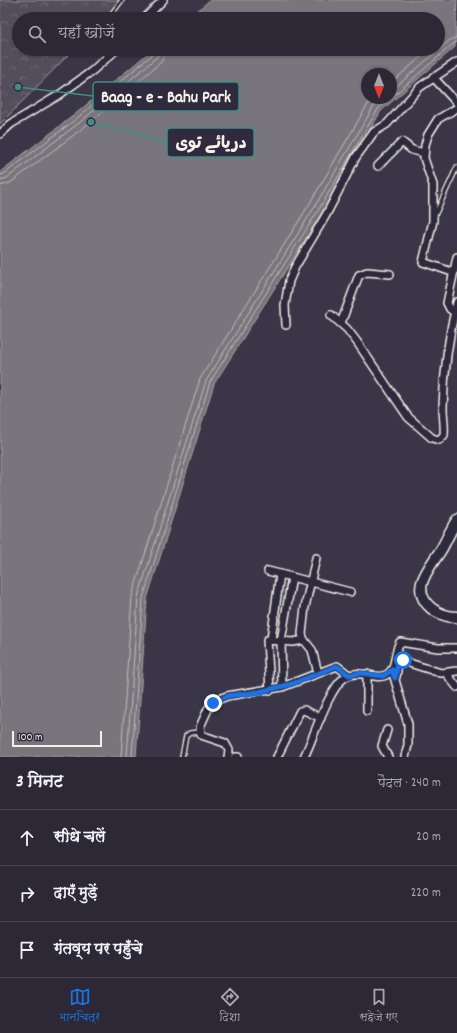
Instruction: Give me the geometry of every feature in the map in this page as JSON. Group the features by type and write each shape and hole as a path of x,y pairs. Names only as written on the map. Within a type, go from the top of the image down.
{"main road":[{"path":"457,520 425,575 420,592 422,597 432,609 445,616 457,617"}],"street":[{"path":"151,12 163,0"},
{"path":"0,134 11,124 60,95 109,56"},
{"path":"286,326 285,305 289,281 294,267 326,215 356,158 374,132 388,124 413,94 433,77 457,62"},
{"path":"433,77 457,103"},
{"path":"452,272 423,262 433,221 433,185 425,163 424,153 426,141 438,119 457,108"},
{"path":"378,166 389,153 402,142 412,150 424,153"},
{"path":"454,312 450,309 447,303 452,272 457,256"},
{"path":"341,323 360,275 367,272 390,274"},
{"path":"331,315 341,323 357,342 408,417 432,438 439,440 444,436 444,386 449,334 457,302"},
{"path":"316,558 302,628 304,640 312,650 318,672"},
{"path":"268,571 350,592"},
{"path":"270,690 267,644 268,640 271,639 280,574"},
{"path":"282,687 281,640 292,577"},
{"path":"271,639 293,642 304,640"},
{"path":"405,757 408,745 408,724 398,694 392,669 398,646 403,642 438,648 457,648"},
{"path":"395,678 398,663 403,660 446,673 457,671"},
{"path":"228,757 229,750 225,743 201,735 200,732 200,727 208,709 217,700 227,696 282,687 337,666 349,675"},
{"path":"304,757 331,694 341,680 349,675 367,674 383,676 392,669"},
{"path":"446,673 457,686"},
{"path":"367,674 367,711"},
{"path":"277,757 300,711 304,710 321,718"},
{"path":"387,730 382,746 388,757"}],"lane":[{"path":"113,12 122,0"},
{"path":"433,221 457,167"},
{"path":"182,757 186,736 190,733 200,732"}],"green space":[{"path":"0,0 122,0 110,12 12,12 12,56 67,56 0,124"}],"water":[{"path":"210,0 457,0 455,47 445,56 445,12 196,12"},
{"path":"145,56 445,56 397,97 397,68 361,68 361,104 389,104 381,111 320,216 214,384 147,599 136,757 0,757 0,172 73,116"}],"place":[{"name":"Baag - e - Bahu Park","path":"18,87"},
{"name":"دریائے توی","path":"91,122"}],"route":[{"path":"213,703 227,696 259,692 282,687 337,666 349,675 361,673 383,676 392,670 395,678 398,663 403,660"}]}
